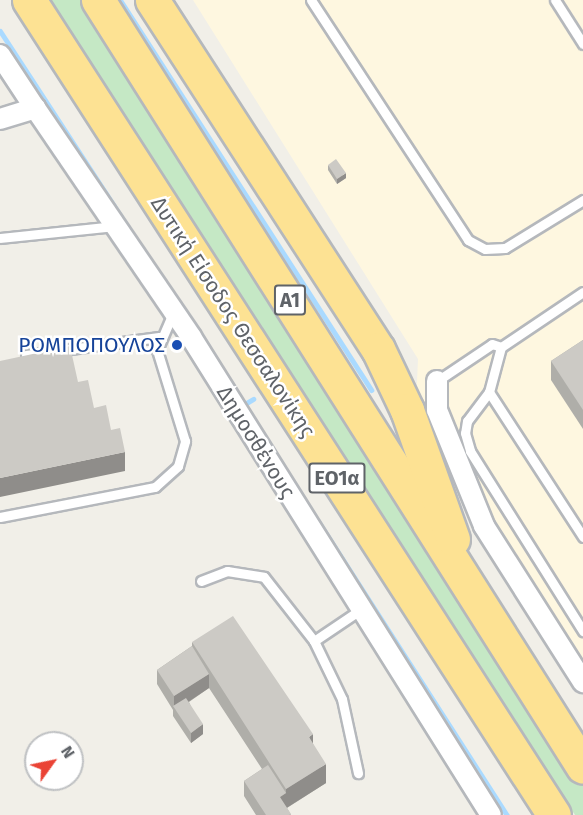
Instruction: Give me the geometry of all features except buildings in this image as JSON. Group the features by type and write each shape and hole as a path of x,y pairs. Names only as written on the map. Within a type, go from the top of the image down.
{"highway":[{"path":"10,0 120,141"},
{"name":"Δυτική Είσοδος Θεσσαλονίκης","path":"29,0 554,815"},
{"name":"Α1","path":"98,0 477,603"},
{"path":"152,0 378,349 407,410 477,603 583,767"}],"street":[{"name":"Δημοσθένους","path":"1,59 118,226 174,312 477,792 481,815"},
{"path":"0,119 35,108"},
{"path":"437,381 437,410 484,526 583,682"},
{"path":"477,792 491,815"}],"lane":[{"path":"311,0 468,240 485,249 505,248 583,200"},
{"path":"555,0 583,44"},
{"path":"0,238 118,226"},
{"path":"583,292 501,347 489,392 467,421 470,451 583,631"},
{"path":"0,517 155,487 178,466 185,441 157,350 159,337 174,312"},
{"path":"11,359 159,337"},
{"path":"437,381 492,344 501,347"},
{"path":"489,392 583,537"},
{"path":"201,581 227,571 264,578 314,641 342,699 358,773"},
{"path":"314,641 360,610"}],"shaded area":[{"path":"193,0 583,0 583,664 416,404 418,359"}],"green space":[{"path":"51,0 81,0 583,781 583,815 575,815"}],"waterway":[{"path":"120,0 371,390"},
{"path":"0,31 139,244"},
{"path":"243,405 253,399"},
{"path":"318,521 507,815"}],"place":[{"name":"ΡΟΜΠΟΠΟΥΛΟΣ","path":"177,345"}]}
